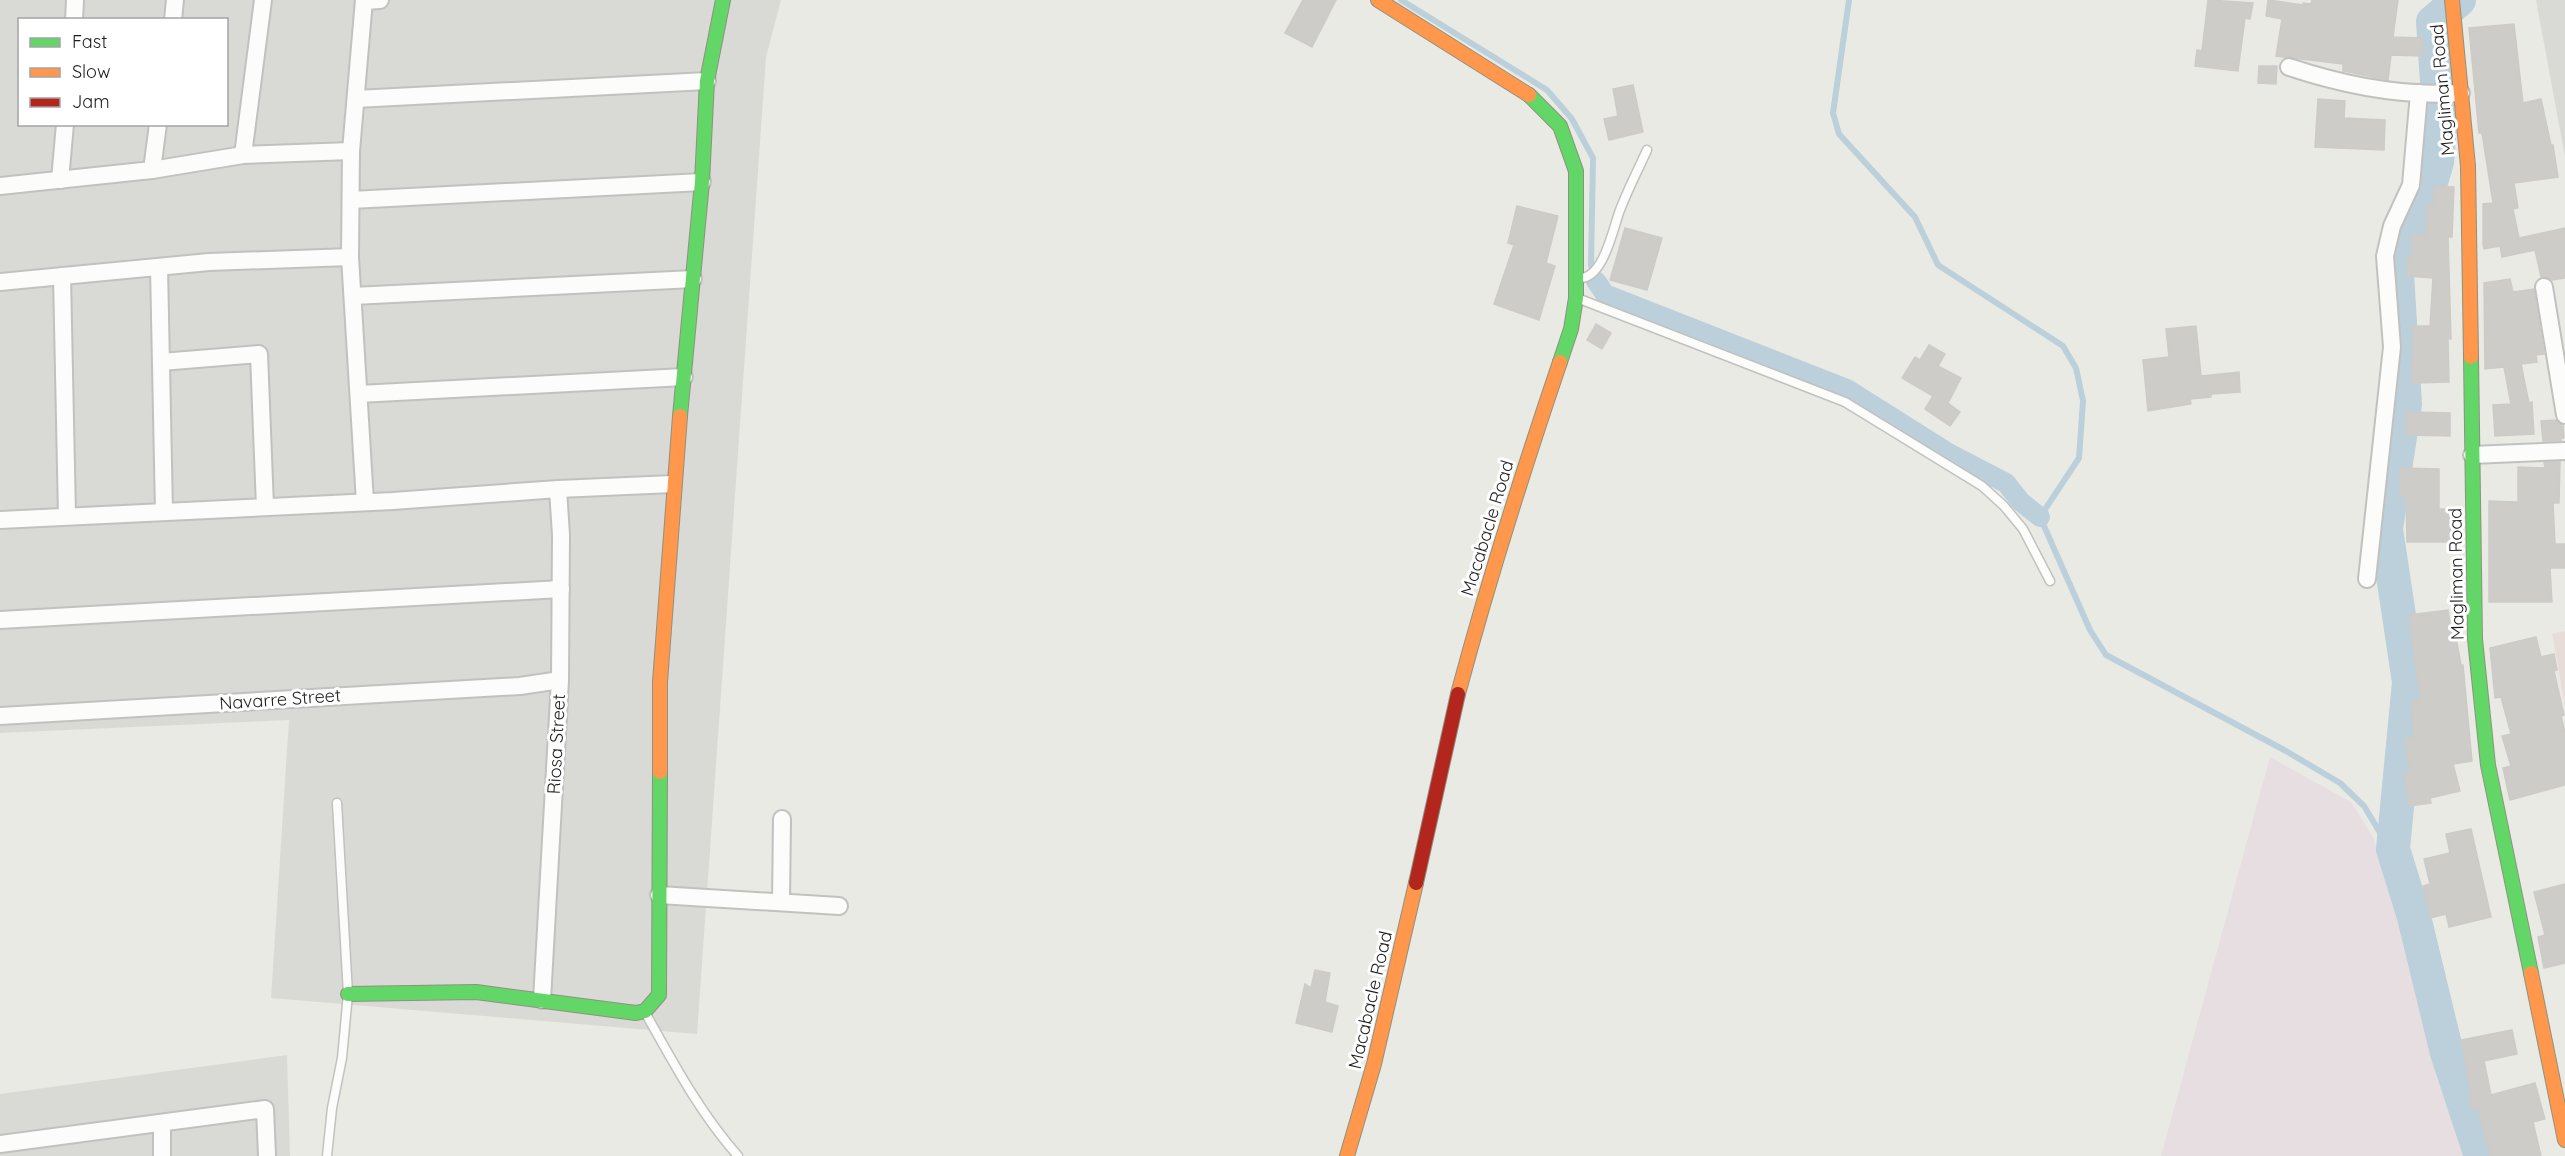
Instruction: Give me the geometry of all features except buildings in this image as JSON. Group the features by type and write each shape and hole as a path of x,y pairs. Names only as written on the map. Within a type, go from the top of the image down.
{"street":[{"path":"74,18 75,0"},
{"path":"172,18 175,0"},
{"path":"243,155 263,0"},
{"path":"365,502 350,257 351,151 364,0 380,0"},
{"path":"348,994 476,992 636,1014 645,1011 659,995 660,682 673,484 702,182 707,81 723,0"},
{"name":"Macabacle Road","path":"1347,1156 1374,1064 1449,727 1483,600 1523,470 1571,329 1577,278 1576,171 1560,126 1530,96 1378,0"},
{"name":"Magliman Road","path":"2453,6 2468,166 2475,639 2488,765 2565,1140"},
{"path":"2289,68 2344,83 2430,94 2461,93"},
{"path":"356,99 707,81"},
{"path":"2367,579 2392,347 2385,256 2391,226 2411,185 2430,94"},
{"path":"60,180 65,126"},
{"path":"152,170 158,126"},
{"path":"0,186 152,170 243,155 351,151"},
{"path":"351,200 702,182"},
{"path":"0,282 209,262 350,257"},
{"path":"159,267 164,512"},
{"path":"62,276 67,516"},
{"path":"353,296 693,279"},
{"path":"2544,286 2565,415"},
{"path":"161,362 259,354 265,507"},
{"path":"358,394 684,377"},
{"path":"2472,455 2565,451"},
{"path":"0,520 673,484"},
{"name":"Riosa Street","path":"542,1000 560,680 561,535 558,489"},
{"path":"0,620 561,589"},
{"name":"Navarre Street","path":"0,716 520,686 560,680"},
{"path":"781,902 782,819"},
{"path":"659,895 839,906"},
{"path":"0,1144 265,1109 267,1156"},
{"path":"162,1123 162,1156"}],"lane":[{"path":"1577,278 1583,279 1592,274 1606,254 1620,209 1647,150"},
{"path":"1576,298 1845,402 1982,486 2004,506 2023,529 2050,581"},
{"path":"327,1156 332,1108 342,1058 348,994 338,803"},
{"path":"645,1011 687,1088 716,1131 738,1156"}],"shaded area":[{"path":"0,0 781,0 766,57 697,1034 271,998 289,720 0,733"},
{"path":"2536,0 2565,0 2565,157"},
{"path":"2565,631 2565,705 2552,634"},
{"path":"2270,757 2351,802 2373,837 2473,1156 2161,1156"},
{"path":"287,1055 290,1156 0,1156 0,1094"}],"waterway":[{"path":"1401,0 1547,90 1572,119 1593,158 1591,265 1596,281"},
{"path":"1849,0 1833,113 1839,134 1915,217 1938,265 2063,346 2076,368 2083,401 2079,458 2040,517 2090,630 2106,655 2286,751 2340,783 2364,806 2382,836 2393,849"},
{"path":"2459,0 2433,22 2440,126 2437,162 2427,195 2396,258 2405,404 2386,529 2409,682 2393,849 2414,917 2447,1053 2481,1156"},
{"path":"1596,281 1605,294 1847,389 1950,454 2006,483 2021,502 2040,517"},
{"path":"1847,389 1907,428"}],"traffic: fast":[{"path":"680,416 702,182 707,81 723,0"},
{"path":"1529,95 1560,126 1576,171 1576,298 1571,329 1560,362"},
{"path":"2471,357 2475,639 2488,765 2531,973"},
{"path":"348,994 476,992 636,1013 645,1011 659,995 660,772"}],"traffic: slow":[{"path":"1378,0 1529,95"},
{"path":"2452,0 2468,166 2471,357"},
{"path":"1458,694 1506,527 1560,362"},
{"path":"660,772 660,682 680,416"},
{"path":"1347,1156 1374,1064 1416,883"},
{"path":"2531,973 2565,1140"}],"traffic: jam":[{"path":"1416,883 1458,694"}]}
